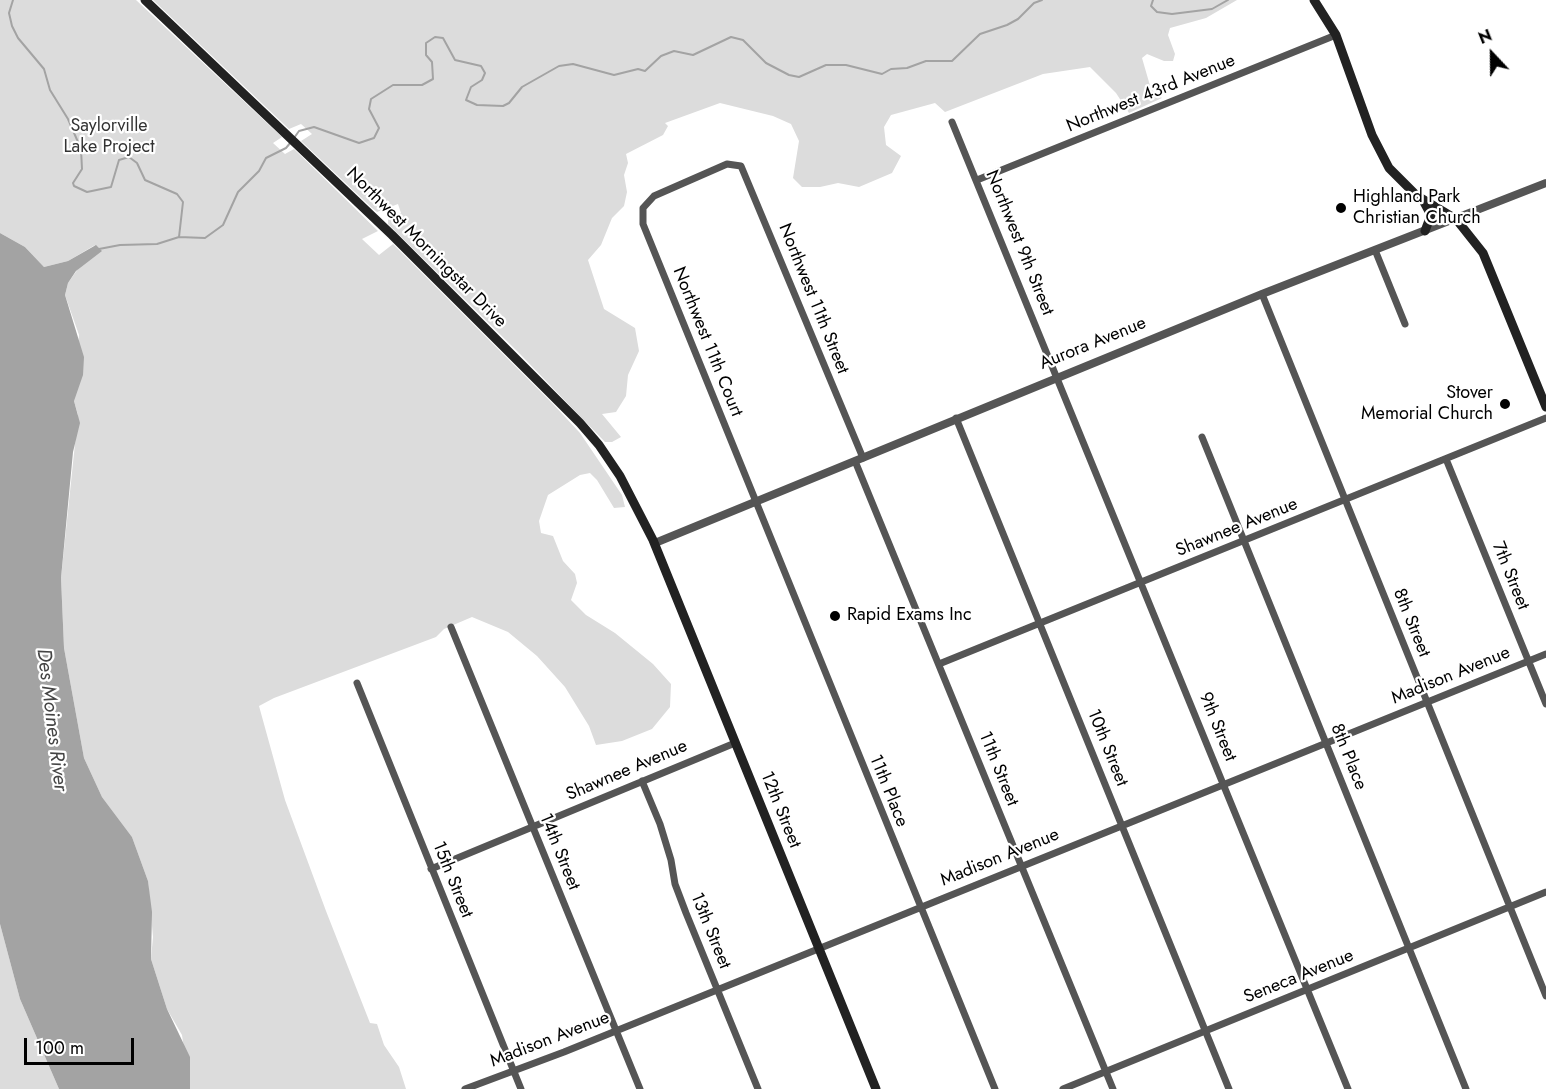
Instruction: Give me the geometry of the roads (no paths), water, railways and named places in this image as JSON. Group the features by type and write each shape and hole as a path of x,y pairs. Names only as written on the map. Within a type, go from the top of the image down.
{"main road":[{"name":"Northwest Morningstar Drive","path":"145,0 390,233 596,441 620,476 655,543"},
{"path":"1314,0 1336,35 1384,161 1400,182 1456,219 1483,253 1546,407"},
{"path":"1421,198 1431,215 1425,231"},
{"name":"12th Street","path":"655,543 876,1089"}],"street":[{"name":"Northwest 43rd Avenue","path":"977,180 1336,35"},
{"name":"Northwest 9th Street","path":"952,122 1058,376"},
{"name":"Northwest 11th Street","path":"654,196 727,164 736,163 744,170 859,459"},
{"name":"Aurora Avenue","path":"655,543 1058,376 1546,183"},
{"name":"Northwest 11th Court","path":"654,196 643,208 643,224 756,502"},
{"path":"1375,250 1405,324"},
{"name":"8th Street","path":"1262,294 1546,996"},
{"name":"9th Street","path":"1058,376 1348,1089"},
{"name":"10th Street","path":"956,418 1229,1089"},
{"name":"Shawnee Avenue","path":"939,664 1546,418"},
{"name":"8th Place","path":"1202,437 1466,1089"},
{"name":"11th Street","path":"859,459 939,664 1113,1089"},
{"name":"7th Street","path":"1446,459 1546,704"},
{"name":"11th Place","path":"756,502 919,907 996,1089"},
{"name":"14th Street","path":"451,627 640,1089"},
{"name":"Madison Avenue","path":"465,1089 615,1031 1546,654"},
{"name":"15th Street","path":"357,682 521,1089"},
{"name":"Shawnee Avenue","path":"431,869 735,742"},
{"name":"13th Street","path":"642,781 660,825 678,894 758,1089"},
{"name":"Seneca Avenue","path":"1063,1089 1546,892"}],"water":[{"name":"Des Moines River","path":"0,233 25,247 44,267 68,261 96,245 102,251 76,271 68,283 65,295 84,357 83,375 74,401 80,423 73,452 61,578 64,648 84,758 102,797 132,837 148,881 152,912 151,959 167,1009 190,1057 190,1089 59,1089 20,999 0,924"}],"waterway":[{"path":"13,0 9,13 12,26 18,38 44,69 50,90 68,119 81,149 82,169 73,183 74,186 87,192 111,187 119,160 129,157 137,163 145,180 177,194 183,202 179,237 157,244 120,245 99,249"},
{"path":"294,138 299,131 314,127 359,143 374,138 379,128 369,109 371,99 393,85 422,85 433,79 432,62 426,55 426,43 435,37 443,38 455,60 481,66 485,73 482,80 471,87 466,100 477,105 503,106 509,103 522,87 559,66 573,64 614,75 638,69 645,71 661,56 674,51 693,55 731,37 743,40 766,63 789,75 799,77 826,65 846,65 882,74 891,69 907,68 926,61 952,61 980,34 1018,19 1034,3 1042,0"},
{"path":"1153,0 1151,6 1157,12 1172,14 1212,9 1228,0"},
{"path":"179,237 205,238 223,225 238,192 259,171 266,158 286,148 291,142"}],"place":[{"name":"Highland Park Christian Church","path":"1341,208"},
{"name":"Stover Memorial Church","path":"1505,404"},
{"name":"Rapid Exams Inc","path":"835,616"}],"park label":[{"name":"Saylorville Lake Project","path":"109,137"}]}
